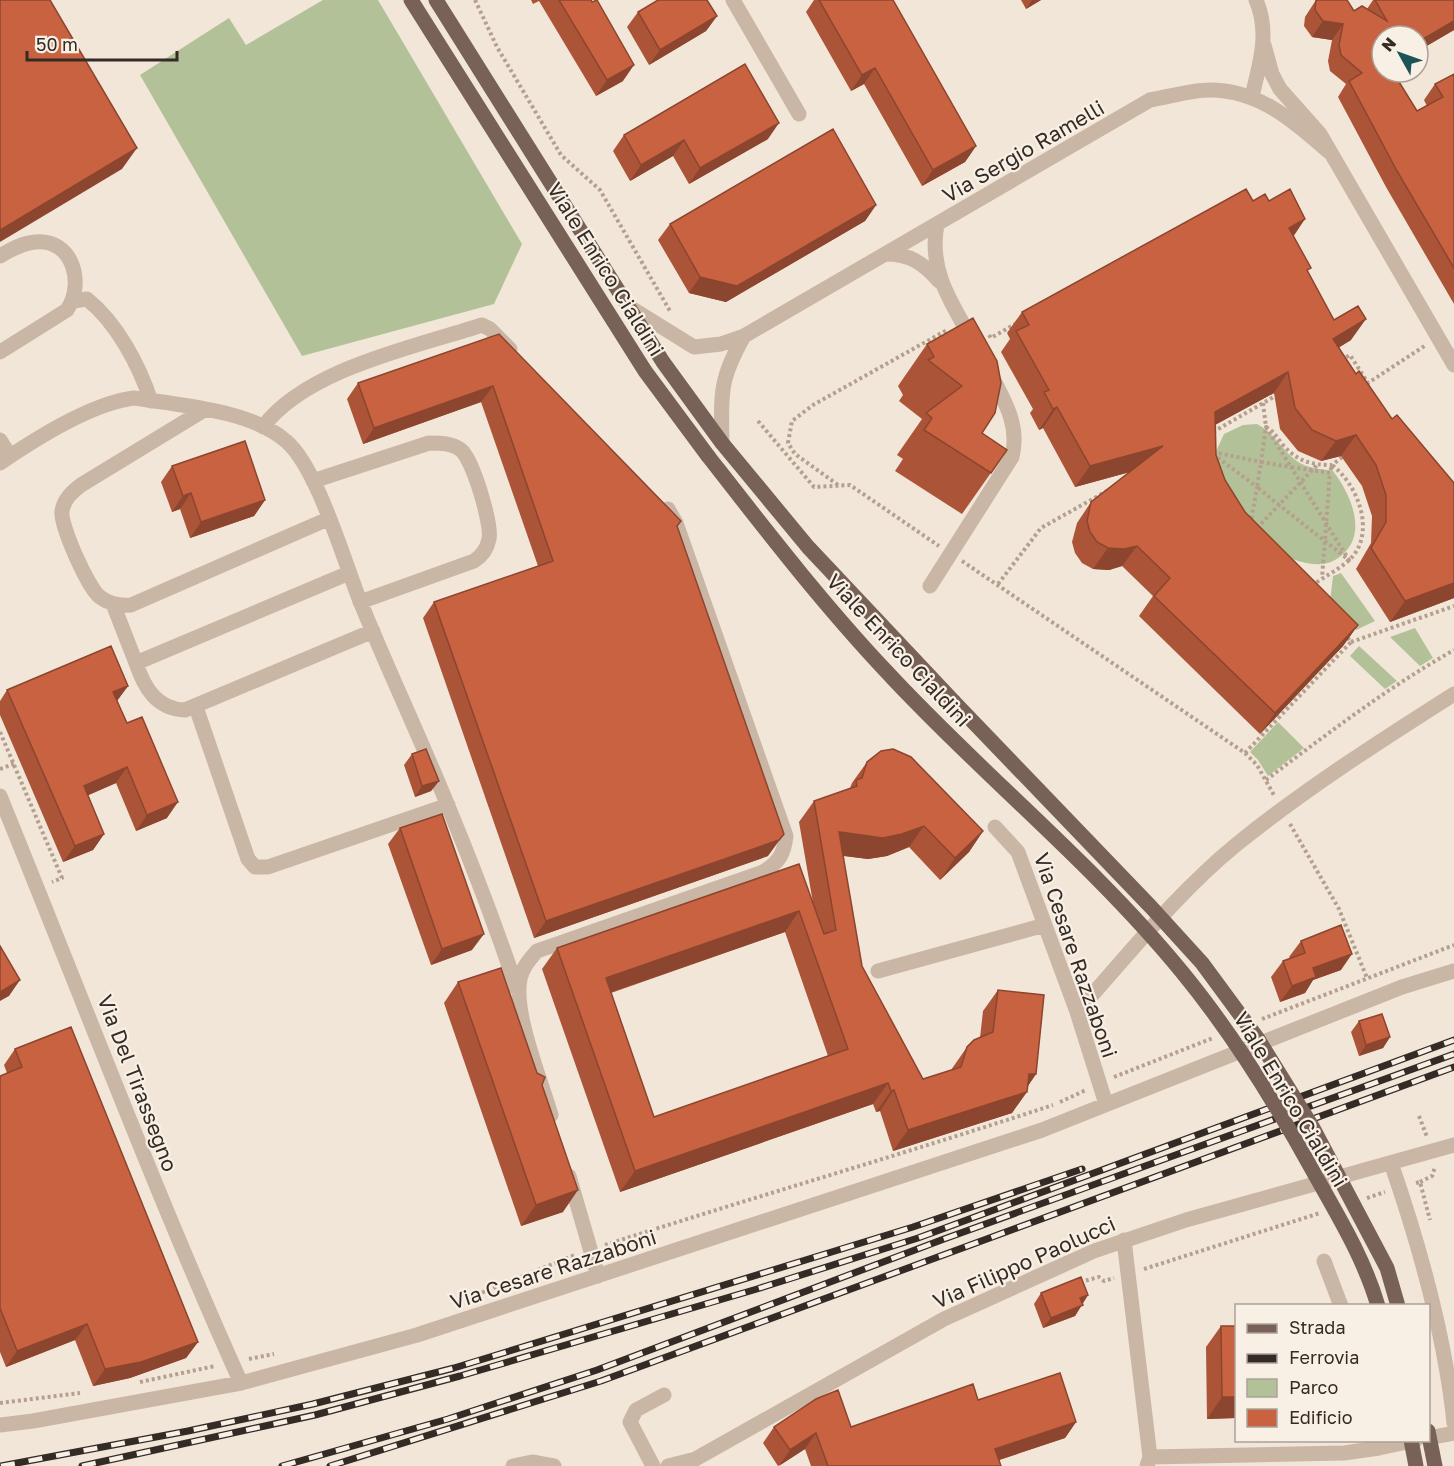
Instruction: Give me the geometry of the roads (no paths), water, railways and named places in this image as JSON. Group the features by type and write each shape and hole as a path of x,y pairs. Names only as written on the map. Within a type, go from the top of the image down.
{"main road":[{"name":"Viale Enrico Cialdini","path":"411,0 645,371 708,456 815,591 886,672 1135,919 1181,971 1240,1046 1296,1140 1369,1275 1378,1304"},
{"name":"Viale Enrico Cialdini","path":"436,0 663,362 722,443 833,575 1202,963 1258,1039 1313,1128 1387,1268 1398,1304"},
{"path":"1430,1441 1435,1466"},
{"path":"1411,1442 1416,1466"}],"street":[{"path":"733,0 799,114"},
{"path":"1252,96 1264,45 1262,13 1256,0"},
{"name":"Via Sergio Ramelli","path":"1264,45 1272,74 1280,89 1307,116 1454,365"},
{"name":"Via Sergio Ramelli","path":"628,306 694,346 714,346 744,336 1150,100 1209,90 1252,96 1292,120 1329,152"},
{"path":"937,225 934,237 941,283"},
{"path":"0,256 15,248 36,242 57,247 73,262 77,282 73,301 55,319 0,352"},
{"path":"885,254 907,256 926,268 941,283 1010,411 1016,440 1012,457 930,586"},
{"path":"73,301 87,300 97,307 143,376 151,401"},
{"path":"263,427 280,407 322,380 482,325 490,329 522,361"},
{"path":"722,443 722,382 744,336"},
{"path":"0,440 5,459 106,404 134,398 236,417 263,427 286,441 299,454 313,481 360,602 448,805 518,994 521,1013 554,1126"},
{"path":"204,410 81,485 64,502 62,521 90,584 99,596 113,604 131,604 328,519"},
{"path":"313,481 429,443 444,443 455,447 468,458 490,524 486,549 474,561 360,602"},
{"path":"518,994 520,977 537,951 762,872 780,860 785,848 786,836 676,523 671,512 661,502"},
{"path":"136,663 349,573"},
{"path":"113,604 142,682 160,702 175,710 196,707 373,631"},
{"path":"1077,1012 1201,876 1237,843 1375,743 1454,694"},
{"path":"196,707 248,859 255,867 268,867 448,805"},
{"name":"Via Del Tirassegno","path":"0,796 166,1216 241,1383"},
{"name":"Via Cesare Razzaboni","path":"995,827 1018,852 1077,1012 1106,1104"},
{"path":"878,971 1045,924"},
{"name":"Via Cesare Razzaboni","path":"0,1425 241,1383 417,1335 1031,1133 1375,998 1454,971"},
{"name":"Via Filippo Paolucci","path":"683,1466 944,1319 1056,1267 1124,1240 1205,1214 1454,1145"},
{"path":"564,1160 598,1276"},
{"path":"1391,1163 1413,1232 1452,1373 1454,1423"},
{"path":"1124,1240 1149,1462 1344,1453 1398,1442"},
{"path":"1324,1261 1341,1304"},
{"path":"653,1466 630,1422 636,1410 664,1395"},
{"path":"1430,1438 1454,1433"},
{"name":"Via Filippo Paolucci","path":"668,1466 698,1459"},
{"path":"513,1466 532,1462 554,1466"}],"railway":[{"path":"82,1466 315,1415 460,1376 757,1289 918,1238 1454,1040"},
{"path":"282,1466 448,1419 597,1370 944,1239 1454,1054"},
{"path":"330,1466 601,1381 1454,1067"},
{"path":"1,1466 188,1431 313,1404 454,1368 913,1227 1082,1169"}]}
